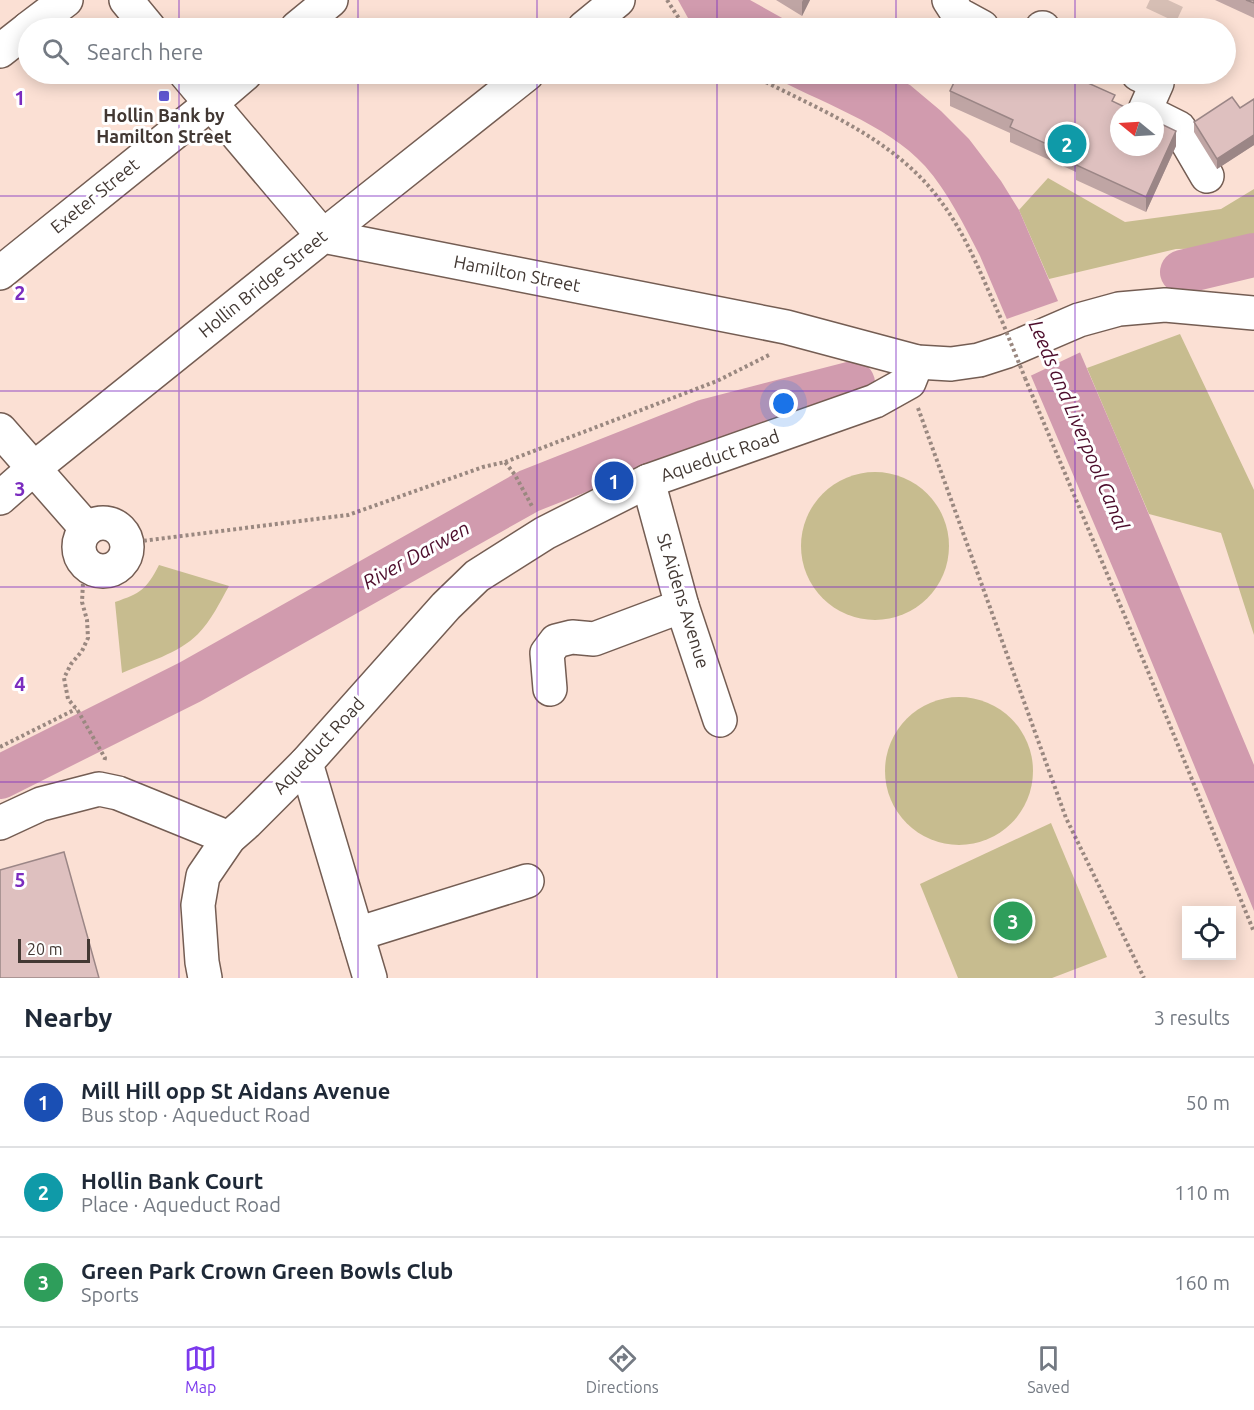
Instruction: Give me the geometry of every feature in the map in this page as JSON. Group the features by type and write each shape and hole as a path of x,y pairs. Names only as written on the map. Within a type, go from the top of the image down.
{"street":[{"path":"43,18 66,0"},
{"path":"126,0 141,18"},
{"path":"309,18 331,0"},
{"path":"596,18 618,0"},
{"path":"949,0 958,14 965,18"},
{"path":"0,51 18,37"},
{"path":"194,84 323,236"},
{"name":"Exeter Street","path":"0,273 233,84"},
{"name":"Hollin Bridge Street","path":"0,498 33,469 514,84"},
{"path":"1148,102 1156,84"},
{"path":"1164,120 1179,128 1208,176"},
{"name":"Hamilton Street","path":"323,236 786,327 913,372"},
{"path":"913,372 979,360 1078,320 1119,309 1165,305 1254,313"},
{"name":"Aqueduct Road","path":"205,978 198,905 203,876 229,838 306,763 446,606 477,576 545,533 648,481 875,401 913,372"},
{"path":"0,430 87,529"},
{"name":"St Aidens Avenue","path":"648,481 682,606 720,720"},
{"path":"100,523 114,525 124,536 126,543 123,559 111,570 95,570 89,567 79,552 81,535 93,525 100,523"},
{"path":"550,693 547,653 556,641 572,637 594,639 682,606"},
{"path":"306,763 370,978"},
{"path":"0,823 32,807 99,789 118,793 229,838"},
{"path":"357,934 527,881"}],"path":[{"path":"667,0 679,18"},
{"path":"770,84 853,126 885,147 915,170 939,199 959,229 1002,321 1254,932"},
{"path":"126,543 348,515 483,467 505,462 717,381 771,353 786,327"},
{"path":"913,372 1066,818 1144,978"},
{"path":"505,462 535,511"},
{"path":"89,567 83,583 82,602 87,620 88,638 64,678 68,699 105,758"},
{"path":"0,747 77,710"}],"shaded area":[{"path":"1048,178 1125,222 1221,209 1254,189 1254,242 1235,248 1176,249 1049,279 1019,210"},
{"path":"1180,334 1254,490 1254,635 1221,533 1149,514 1087,368"},
{"path":"875,472 903,478 927,494 943,518 949,546 943,574 927,598 903,614 875,620 847,614 823,598 807,574 801,546 807,518 823,494 847,478"},
{"path":"159,565 229,586 207,623 190,641 172,652 122,673 115,602 142,589"},
{"path":"959,697 987,703 1011,719 1027,743 1033,771 1027,799 1011,823 987,839 959,845 931,839 907,823 891,799 885,771 891,743 907,719 931,703"},
{"path":"1051,823 1107,957 1052,978 958,978 920,884"}],"water":[{"path":"678,0 750,0 782,18 688,18"},
{"name":"Leeds and Liverpool Canal","path":"788,84 910,85 969,139 1001,181 1019,210 1254,765 1254,911 1118,580 980,256 955,209 925,166 891,137 851,114"}],"pier":[{"path":"1061,300 1083,351 1028,377 1004,320"}],"building":[{"path":"953,84 1090,84 1115,95 1112,101 1114,102 1110,102 1110,156 1164,156 1164,125 1176,131 1146,197 1076,165 1079,159 1010,127 1013,120 950,91"},
{"path":"1232,97 1240,108 1254,99 1254,135 1217,159 1194,122"},
{"path":"64,852 99,978 0,978 0,870"}],"waterway":[{"name":"River Darwen","path":"1182,272 1254,255"},
{"name":"River Darwen","path":"0,777 190,682 529,491 706,421 853,383"}],"tunnel":[{"path":"1161,15 1168,0"}],"place":[{"name":"Hollin Bank by Hamilton Street","path":"164,96"},
{"name":"Hollin Bank Court","path":"1067,144"},
{"name":"Mill Hill opp St Aidans Avenue","path":"614,481"},
{"name":"Green Park Crown Green Bowls Club","path":"1013,921"}]}
